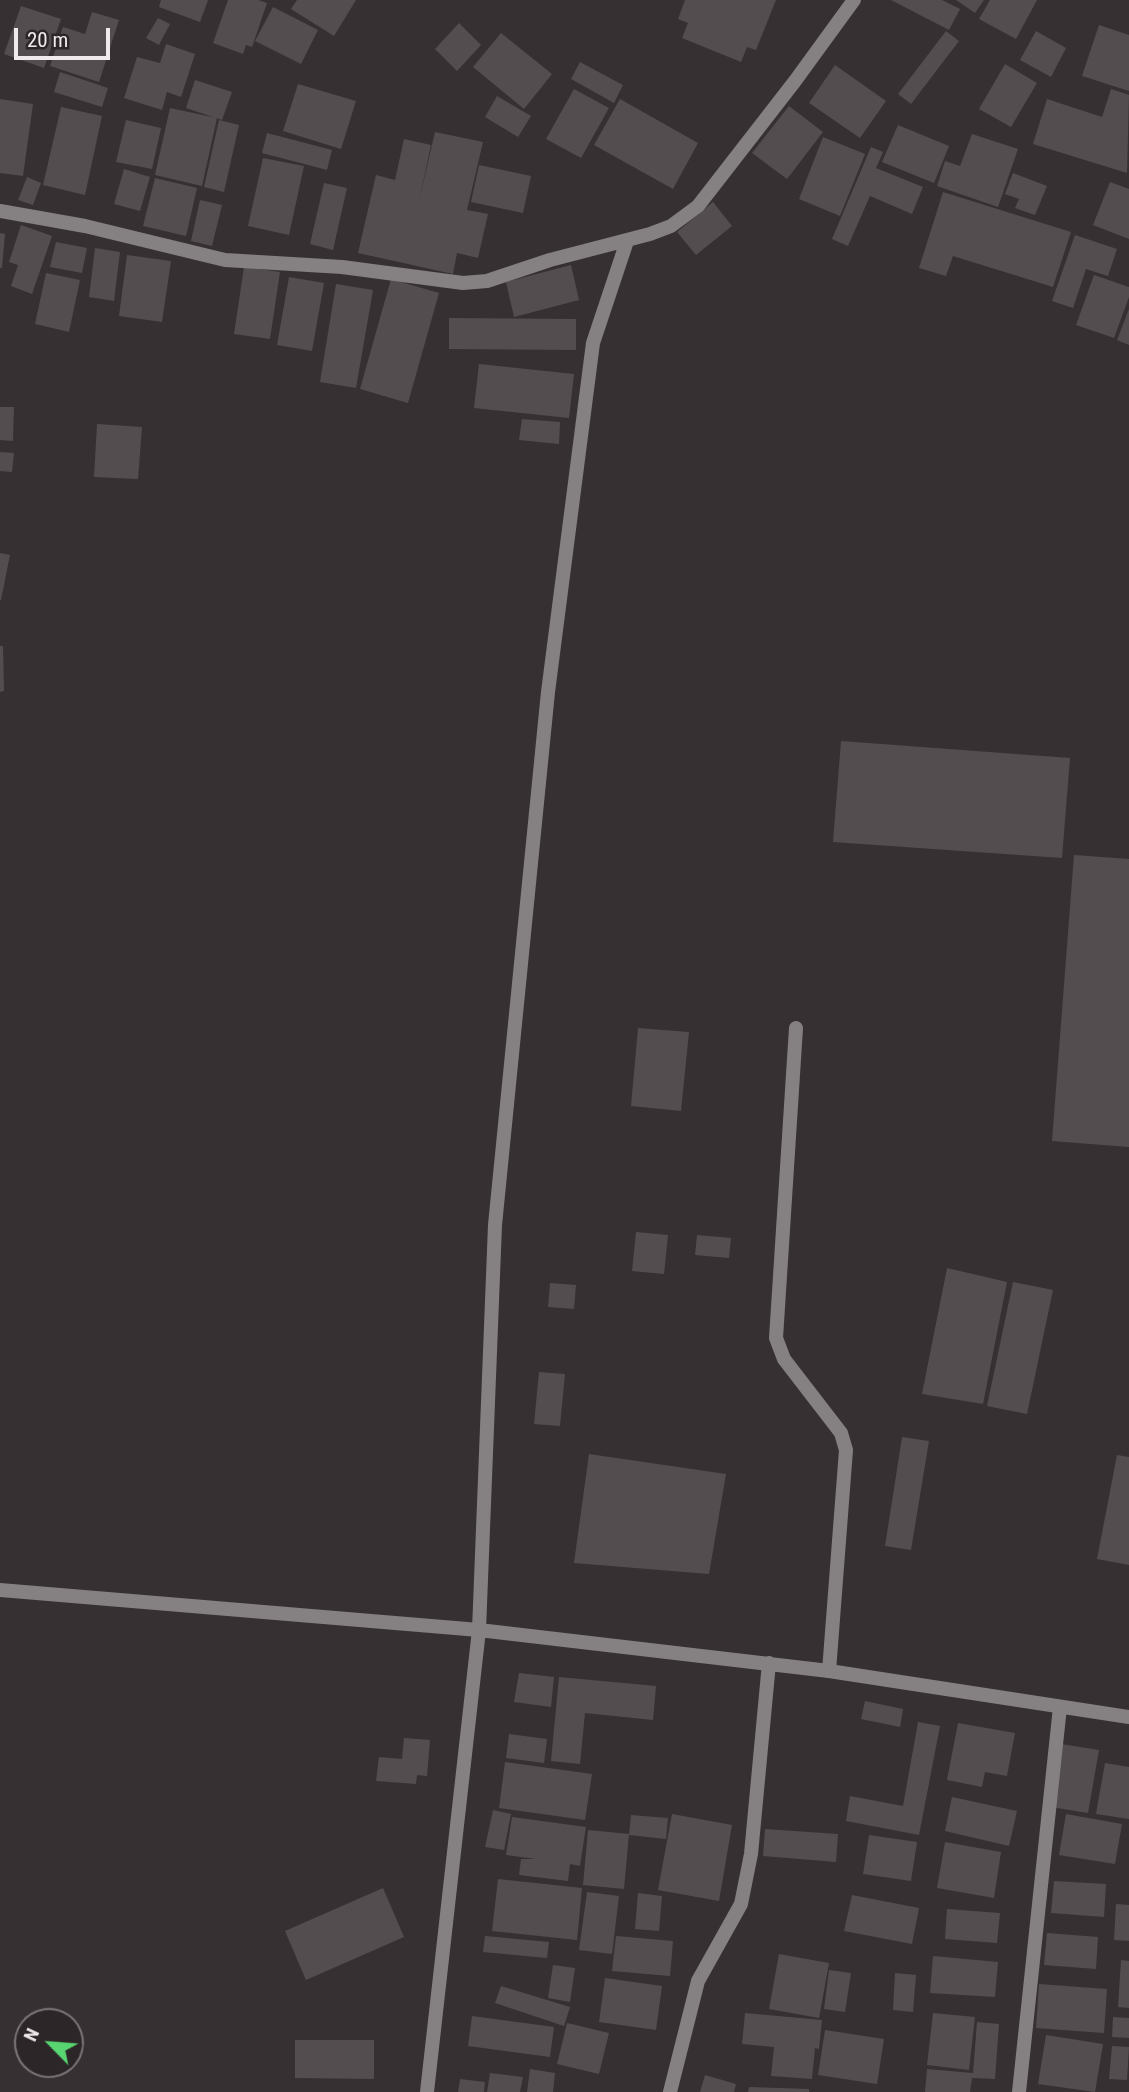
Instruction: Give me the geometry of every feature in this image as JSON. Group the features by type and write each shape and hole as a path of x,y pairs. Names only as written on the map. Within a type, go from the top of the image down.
{"street":[{"path":"0,211 85,226 225,260 342,267 463,283 487,281 671,226 698,206 854,0"},
{"path":"427,2092 479,1630 495,1225 548,692 593,343 628,241"},
{"path":"796,1028 776,1338 785,1359 841,1433 846,1450 829,1671"},
{"path":"0,1590 479,1630 829,1671 1129,1717"},
{"path":"670,2092 698,1981 741,1904 751,1854 769,1663"},
{"path":"1019,2092 1060,1707"}],"building":[{"path":"161,0 208,0 200,22 159,7"},
{"path":"228,0 258,0 267,3 252,47 246,45 243,54 213,43"},
{"path":"297,0 356,0 334,36 291,9"},
{"path":"685,0 776,0 756,50 747,47 741,62 682,38 688,23 678,19"},
{"path":"891,0 942,0 960,9 949,30"},
{"path":"956,0 984,0 975,13"},
{"path":"990,0 1037,0 1016,39 979,19"},
{"path":"21,6 61,19 44,68 4,54"},
{"path":"273,7 318,30 301,64 255,41"},
{"path":"92,12 119,20 99,82 50,66 63,27 85,34"},
{"path":"158,18 170,24 159,45 146,38"},
{"path":"459,23 481,45 457,71 435,49"},
{"path":"1099,25 1129,35 1129,91 1082,76"},
{"path":"946,31 959,41 911,104 898,94"},
{"path":"1036,31 1066,48 1051,77 1020,60"},
{"path":"501,33 552,74 524,109 473,67"},
{"path":"166,44 195,54 181,97 167,92 162,110 124,98 137,57 160,63"},
{"path":"580,62 623,85 614,103 571,79"},
{"path":"1005,64 1037,83 1011,127 979,109"},
{"path":"835,65 886,101 860,138 809,103"},
{"path":"60,72 108,88 102,107 54,92"},
{"path":"195,80 232,92 222,120 186,108"},
{"path":"298,84 356,101 341,149 283,131"},
{"path":"574,89 609,108 581,158 546,139"},
{"path":"1111,89 1129,95 1127,173 1033,144 1047,99 1102,117"},
{"path":"497,96 531,116 518,137 485,117"},
{"path":"0,99 33,104 23,176 0,173"},
{"path":"620,99 698,143 673,189 594,145"},
{"path":"789,106 823,132 787,179 752,153"},
{"path":"61,107 102,116 85,195 43,185"},
{"path":"170,108 217,118 202,186 155,175"},
{"path":"126,120 161,128 152,169 116,162"},
{"path":"219,120 239,125 224,192 204,187"},
{"path":"898,125 949,146 934,183 882,162"},
{"path":"435,132 483,142 467,210 488,214 478,258 457,253 453,274 358,253 376,175 395,180 404,139 431,145 419,201"},
{"path":"267,133 332,150 327,170 262,153"},
{"path":"972,134 1018,149 998,207 937,186 945,161 960,166"},
{"path":"823,137 865,154 840,216 799,199"},
{"path":"871,147 883,152 876,168 923,187 912,214 870,196 848,246 832,239"},
{"path":"263,158 304,166 289,235 248,226"},
{"path":"479,165 531,176 523,213 471,202"},
{"path":"124,169 150,177 140,211 114,204"},
{"path":"1013,173 1047,186 1035,215 1015,208 1019,199 1005,194"},
{"path":"27,177 41,183 33,205 18,200"},
{"path":"155,178 197,188 186,236 143,226"},
{"path":"1110,182 1129,189 1129,239 1093,225"},
{"path":"324,183 347,188 333,250 310,244"},
{"path":"943,192 1071,232 1053,287 953,256 946,276 919,268"},
{"path":"200,200 222,205 212,246 191,241"},
{"path":"713,202 732,226 696,255 677,232"},
{"path":"21,225 52,236 32,294 11,286 18,265 9,262"},
{"path":"0,233 5,234 2,268 0,268"},
{"path":"1075,235 1117,249 1108,276 1086,269 1073,308 1052,301"},
{"path":"56,242 87,248 82,273 50,267"},
{"path":"95,248 120,252 114,301 89,297"},
{"path":"127,255 171,261 162,322 119,316"},
{"path":"571,265 579,300 514,317 506,282"},
{"path":"244,267 280,272 270,339 234,334"},
{"path":"46,273 80,280 69,332 35,324"},
{"path":"1094,275 1129,287 1129,297 1114,338 1076,325"},
{"path":"289,277 324,283 312,351 277,345"},
{"path":"391,279 439,293 408,403 360,389"},
{"path":"336,284 373,290 356,388 320,382"},
{"path":"1129,309 1129,345 1117,340"},
{"path":"449,318 576,319 576,350 449,349"},
{"path":"479,364 574,374 569,418 474,408"},
{"path":"0,407 14,407 13,441 0,440"},
{"path":"522,419 560,422 559,444 519,440"},
{"path":"97,424 142,427 138,479 94,477"},
{"path":"0,452 14,453 12,472 0,471"},
{"path":"0,553 10,555 1,600 0,600"},
{"path":"0,646 3,646 4,691 0,692"},
{"path":"841,741 1070,758 1062,858 833,842"},
{"path":"1074,855 1129,859 1129,1147 1052,1141"},
{"path":"638,1028 689,1032 681,1111 631,1106"},
{"path":"636,1232 668,1235 664,1274 632,1271"},
{"path":"697,1235 731,1238 729,1258 695,1255"},
{"path":"947,1268 1007,1282 983,1404 922,1394"},
{"path":"1013,1282 1053,1290 1027,1414 987,1406"},
{"path":"550,1283 576,1285 574,1309 548,1307"},
{"path":"539,1372 565,1374 560,1426 534,1424"},
{"path":"902,1437 929,1441 911,1550 885,1546"},
{"path":"589,1454 726,1474 709,1574 574,1563"},
{"path":"1117,1455 1129,1457 1129,1565 1097,1559"},
{"path":"519,1673 554,1677 551,1707 514,1702"},
{"path":"559,1677 656,1686 653,1720 585,1713 580,1764 551,1761"},
{"path":"865,1701 903,1709 900,1727 861,1719"},
{"path":"918,1722 940,1726 919,1835 846,1821 850,1796 903,1806"},
{"path":"958,1723 1015,1733 1007,1776 985,1772 982,1787 947,1780"},
{"path":"509,1734 547,1739 544,1763 506,1758"},
{"path":"404,1738 430,1740 427,1776 417,1775 416,1784 376,1781 379,1757 402,1759"},
{"path":"1055,1743 1099,1750 1088,1813 1045,1806"},
{"path":"505,1762 592,1774 585,1820 499,1808"},
{"path":"1105,1763 1129,1767 1129,1819 1096,1814"},
{"path":"952,1797 1017,1811 1009,1846 945,1831"},
{"path":"493,1810 511,1814 504,1850 485,1847"},
{"path":"672,1814 732,1825 719,1901 658,1890"},
{"path":"1066,1814 1122,1824 1115,1864 1059,1855"},
{"path":"631,1815 668,1818 666,1839 629,1835"},
{"path":"512,1817 586,1827 580,1866 570,1864 568,1881 519,1875 521,1859 536,1859 506,1855"},
{"path":"765,1829 838,1834 836,1862 763,1856"},
{"path":"588,1830 629,1834 624,1889 583,1885"},
{"path":"869,1835 917,1842 911,1881 863,1874"},
{"path":"945,1842 1001,1852 994,1898 937,1888"},
{"path":"498,1879 582,1888 577,1940 492,1931"},
{"path":"1054,1881 1106,1884 1104,1917 1051,1913"},
{"path":"383,1888 404,1937 306,1980 285,1931"},
{"path":"587,1892 619,1896 612,1954 579,1950"},
{"path":"638,1893 662,1896 659,1931 635,1929"},
{"path":"852,1895 919,1908 912,1944 844,1931"},
{"path":"1116,1904 1129,1905 1129,1941 1114,1940"},
{"path":"947,1909 1000,1913 997,1943 945,1939"},
{"path":"1047,1933 1098,1937 1096,1969 1044,1965"},
{"path":"485,1936 549,1942 547,1958 483,1952"},
{"path":"616,1936 673,1941 670,1976 612,1971"},
{"path":"779,1954 829,1963 819,2018 769,2009"},
{"path":"933,1956 998,1962 995,1997 930,1993"},
{"path":"1121,1960 1129,1961 1129,2008 1118,2007"},
{"path":"553,1965 575,1968 570,2002 548,1998"},
{"path":"829,1970 851,1973 845,2012 824,2009"},
{"path":"895,1973 916,1975 913,2012 893,2010"},
{"path":"605,1978 662,1986 656,2030 599,2022"},
{"path":"1039,1984 1107,1989 1104,2033 1036,2028"},
{"path":"501,1986 570,2007 564,2026 495,2003"},
{"path":"745,2013 822,2020 819,2049 815,2048 812,2079 771,2076 774,2047 742,2044"},
{"path":"933,2013 975,2017 969,2070 927,2065"},
{"path":"472,2016 554,2027 550,2057 468,2046"},
{"path":"1113,2017 1129,2018 1129,2038 1112,2037"},
{"path":"977,2022 999,2024 995,2079 972,2078 970,2092 925,2092 927,2069 973,2073"},
{"path":"567,2023 609,2033 599,2074 557,2064"},
{"path":"825,2030 884,2039 877,2084 818,2075"},
{"path":"1046,2035 1103,2044 1095,2092 1038,2084"},
{"path":"295,2040 374,2040 374,2079 295,2078"},
{"path":"1112,2046 1129,2047 1127,2080 1109,2079"},
{"path":"530,2069 555,2073 553,2092 527,2092"},
{"path":"490,2073 523,2077 520,2092 487,2092"},
{"path":"705,2075 736,2084 734,2092 700,2092"},
{"path":"460,2079 485,2082 484,2092 458,2092"},
{"path":"749,2087 809,2089 809,2092 748,2092"}]}
